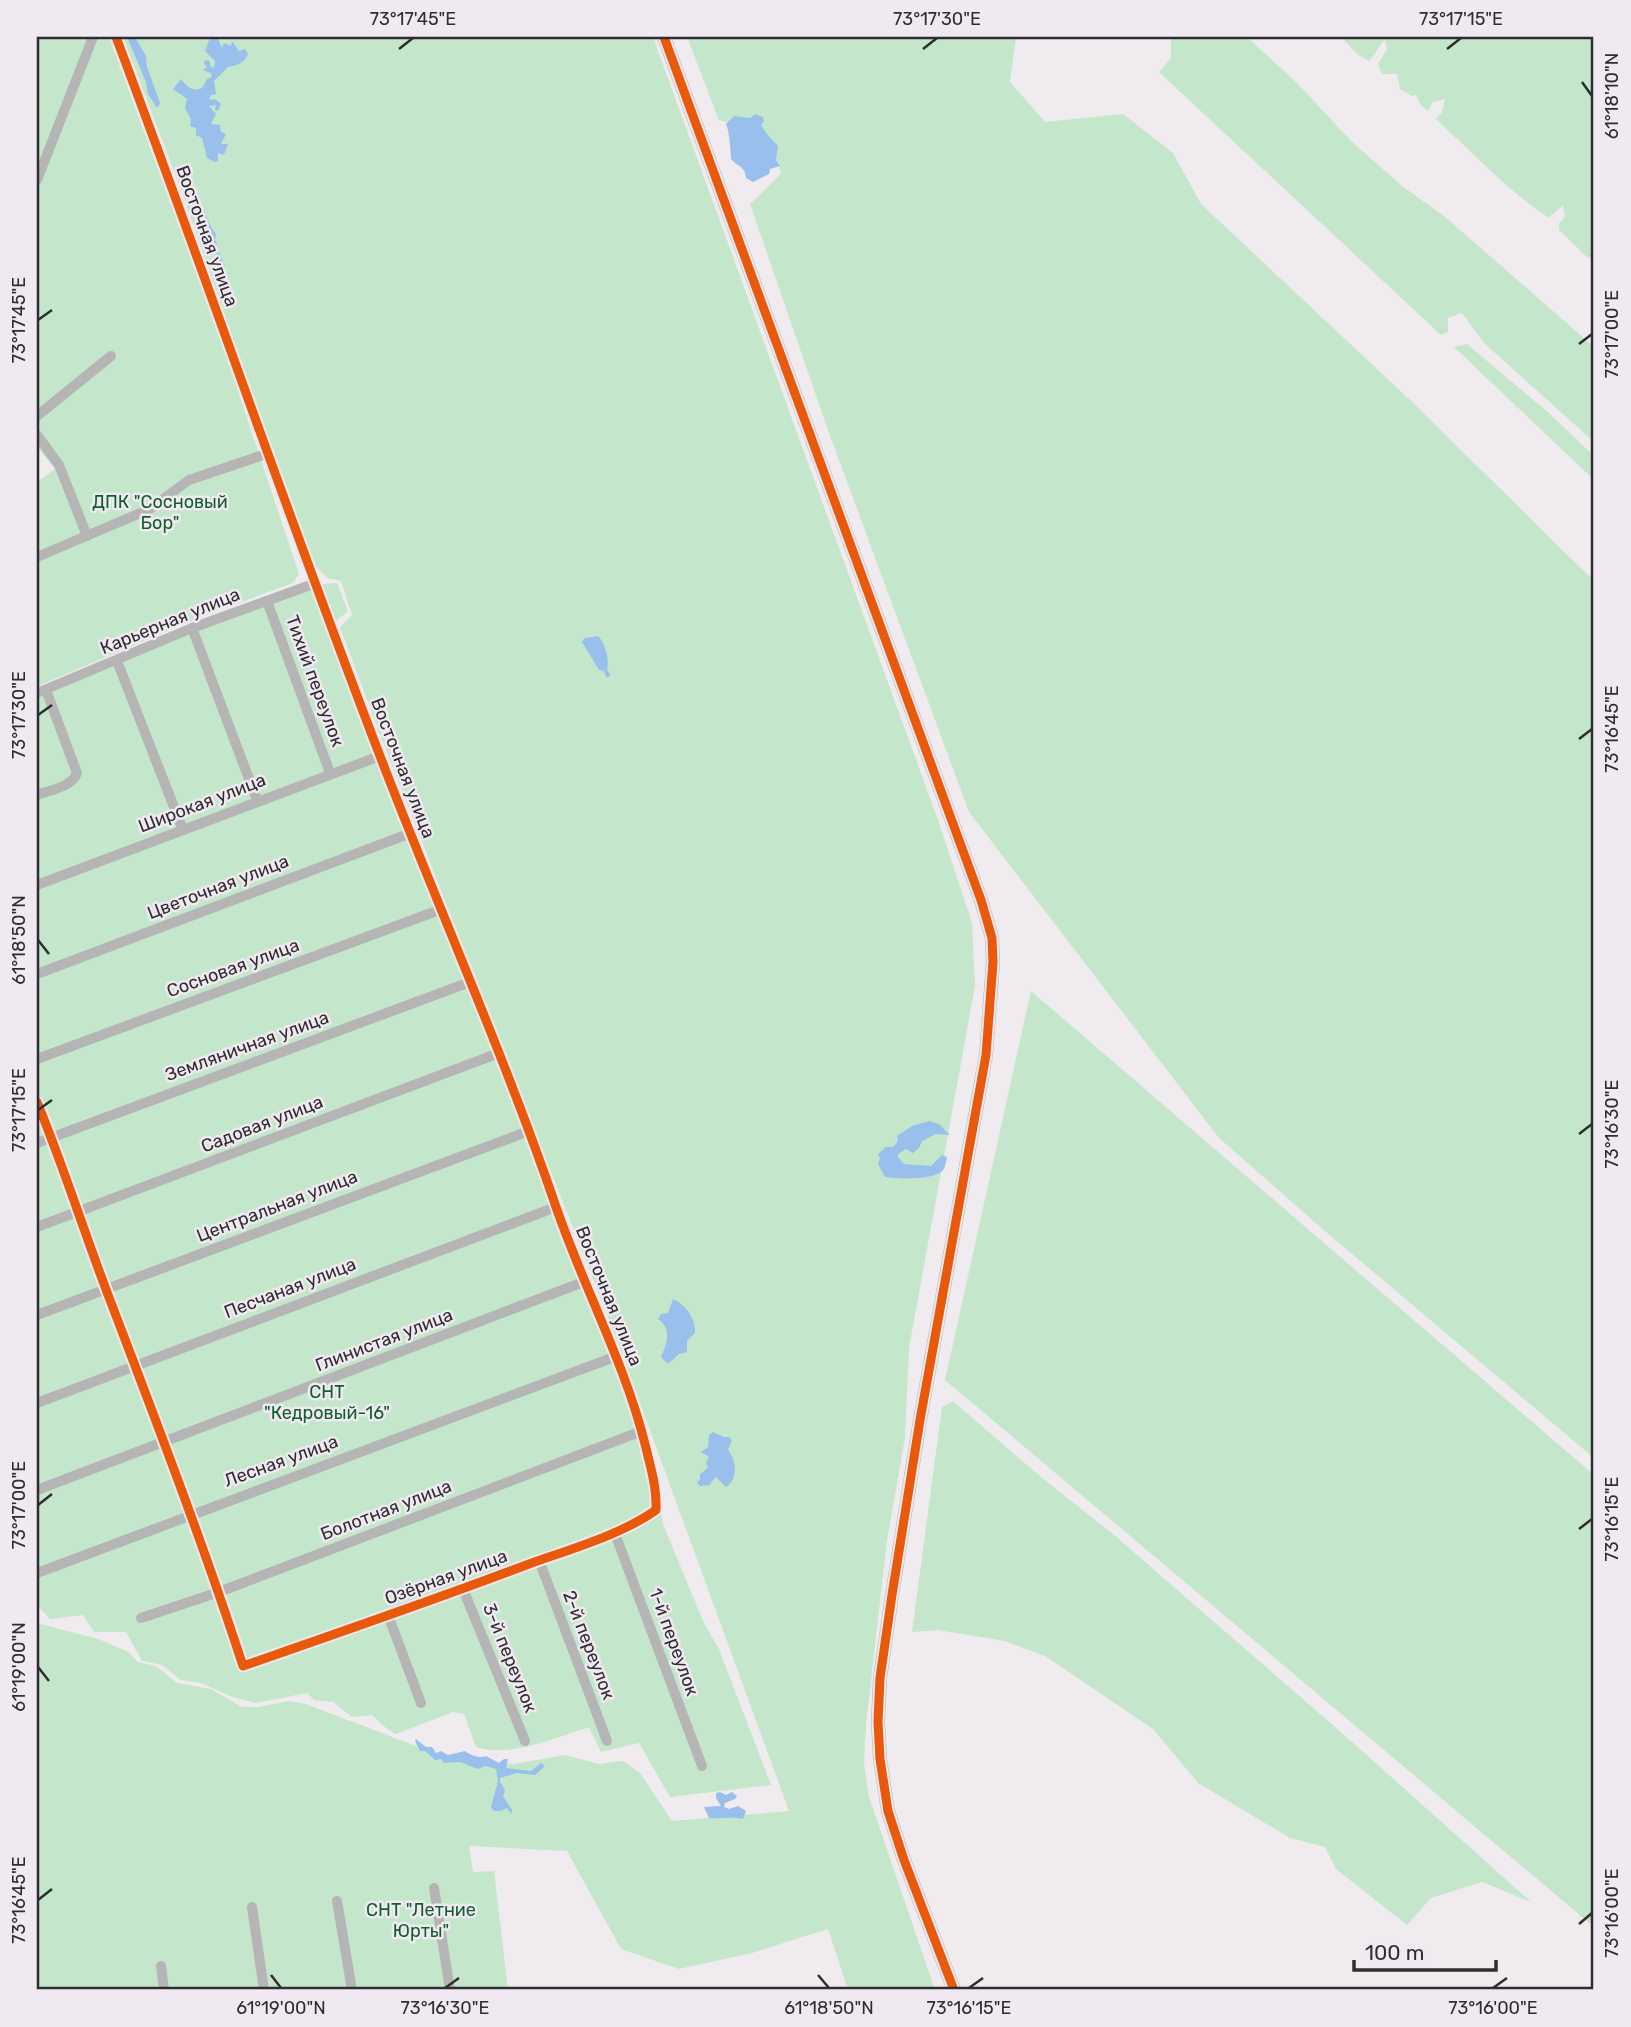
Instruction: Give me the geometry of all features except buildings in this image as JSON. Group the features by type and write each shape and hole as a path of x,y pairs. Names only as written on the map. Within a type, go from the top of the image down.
{"street":[{"path":"37,180 93,37"},
{"name":"Восточная улица","path":"116,37 266,454 380,756 617,1356 642,1431 657,1491 656,1510"},
{"path":"664,37 981,900 992,938 993,986 986,1055 891,1595 880,1678 878,1722 880,1759 888,1811 954,1990"},
{"path":"37,416 111,356"},
{"path":"37,435 60,465 87,536"},
{"path":"37,557 150,509 189,480 266,454"},
{"name":"Карьерная улица","path":"42,691 192,628 316,583"},
{"name":"Тихий переулок","path":"267,601 330,773"},
{"path":"192,628 257,800"},
{"path":"117,661 183,830"},
{"path":"37,795 69,783 75,779 77,773 42,691"},
{"name":"Широкая улица","path":"37,885 257,800 380,756"},
{"name":"Цветочная улица","path":"37,974 411,833"},
{"name":"Сосновая улица","path":"37,1059 442,909"},
{"name":"Земляничная улица","path":"37,1143 470,982"},
{"name":"Садовая улица","path":"37,1227 499,1054"},
{"path":"37,1102 219,1592"},
{"name":"Центральная улица","path":"37,1315 529,1131"},
{"name":"Песчаная улица","path":"37,1402 556,1207"},
{"name":"Глинистая улица","path":"37,1490 586,1281"},
{"name":"Лесная улица","path":"37,1573 617,1356"},
{"name":"Болотная улица","path":"141,1618 219,1592 642,1431"},
{"name":"Озёрная улица","path":"219,1592 243,1666 463,1589 614,1531 656,1510"},
{"name":"1-й переулок","path":"614,1531 702,1766"},
{"name":"2-й переулок","path":"539,1560 607,1741"},
{"name":"3-й переулок","path":"463,1589 525,1741"},
{"path":"388,1615 421,1703"},
{"path":"434,1888 450,1990"},
{"path":"337,1901 352,1990"},
{"path":"252,1907 264,1990"},
{"path":"161,1966 164,1990"}],"green space":[{"name":"СНТ \"Кедровый-16\"","path":"37,37 109,37 220,337 299,574 293,583 198,618 38,686 43,696 180,636 321,584 337,583 348,611 336,621 412,829 619,1350 651,1444 663,1524 703,1621 719,1649 771,1785 670,1797 639,1743 601,1752 589,1727 533,1745 490,1750 476,1747 464,1714 453,1712 396,1734 372,1715 352,1717 333,1702 314,1700 307,1693 256,1703 230,1696 201,1683 181,1680 162,1665 142,1661 126,1632 94,1632 83,1615 50,1619 37,1605 37,482 55,469 37,447"},
{"name":"СНТ \"Летние Юрты\"","path":"123,37 653,37 938,820 972,923 975,986 909,1348 905,1438 887,1540 864,1764 869,1797 935,1990 848,1990 828,1929 752,1953 679,1969 621,1949 567,1851 469,1846 473,1872 494,1871 508,1990 37,1990 37,1623 98,1639 127,1651 138,1662 156,1666 177,1683 211,1689 242,1707 289,1701 306,1704 447,1758 514,1764 565,1755 599,1764 623,1761 640,1773 672,1821 789,1811 618,1343 340,627 352,615 341,581 328,578 316,567 275,465 180,187"},
{"path":"687,37 1016,37 1010,82 1045,122 1123,114 1173,153 1201,204 1408,398 1594,581 1594,1458 1219,1138 969,812 829,433 750,204 781,174 777,161 767,142 760,136 743,127 719,120"},
{"path":"1171,37 1247,37 1298,84 1351,141 1402,186 1444,216 1594,347 1594,442 1484,343 1462,313 1448,318 1448,332 1441,335 1159,72 1171,58"},
{"path":"1341,37 1594,37 1594,259 1587,257 1559,230 1559,223 1565,217 1563,205 1549,218 1505,183 1436,119 1442,112 1445,99 1433,102 1428,111 1420,104 1416,95 1412,96 1400,89 1397,74 1382,74 1378,64 1387,50 1385,40 1369,61 1358,55"},
{"path":"1467,344 1550,414 1594,456 1594,480 1454,347"},
{"path":"1031,991 1594,1475 1594,1927 945,1380"},
{"path":"953,1401 1041,1477 1113,1534 1531,1902 1482,1882 1431,1898 1407,1925 1336,1869 1325,1847 1290,1838 1198,1783 1153,1729 1045,1656 1005,1641 938,1630 912,1632 942,1407"}],"water":[{"path":"127,37 135,37 146,56 147,67 160,103 157,108 148,94 146,82"},
{"path":"214,37 222,48 224,43 231,46 232,41 239,51 245,49 248,54 243,61 228,67 214,81 216,94 211,95 209,100 215,99 221,104 218,111 215,110 216,105 209,106 216,114 211,124 220,125 221,132 226,134 221,144 228,144 224,155 218,153 218,161 215,162 207,158 202,138 196,135 196,128 190,126 191,119 185,108 187,99 173,89 181,79 190,88 199,89 212,77 211,73 203,70 207,67 205,60 210,61 210,66 214,68 215,61 205,51 209,40"},
{"path":"755,114 763,117 761,125 778,146 776,160 780,166 770,169 769,174 753,182 746,178 743,169 731,159 726,124 734,116 750,118"},
{"path":"194,198 202,207 216,234 215,250 220,254 225,267 223,270 220,270 215,253 198,220"},
{"path":"598,636 606,652 609,677 599,670 582,642 585,638"},
{"path":"929,1121 939,1124 950,1135 936,1134 922,1141 913,1153 906,1149 898,1154 898,1157 904,1164 931,1166 942,1155 947,1157 942,1171 922,1178 885,1177 878,1164 878,1154 886,1147 893,1147 898,1141 897,1136 912,1126"},
{"path":"673,1299 689,1313 695,1333 687,1341 687,1352 679,1354 668,1364 661,1357 667,1332 658,1319 661,1314 668,1313"},
{"path":"713,1432 732,1440 728,1450 733,1459 734,1474 726,1487 716,1477 709,1485 700,1486 697,1483 700,1474 708,1468 706,1463 709,1457 701,1452 708,1447 709,1435"},
{"path":"416,1739 426,1747 432,1747 436,1753 441,1751 448,1755 465,1751 475,1756 486,1756 499,1763 508,1759 506,1768 531,1771 541,1763 545,1766 535,1775 516,1773 500,1778 505,1790 503,1796 512,1810 511,1814 507,1808 494,1811 491,1807 498,1781 496,1769 486,1766 478,1769 460,1762 444,1763 441,1759 435,1760 425,1751 420,1751"},
{"path":"732,1792 737,1796 725,1803 724,1807 729,1809 738,1806 746,1811 743,1819 709,1818 704,1807 721,1806 716,1798 716,1793 726,1795"}],"cycle path":[{"path":"37,1102 194,1525 243,1666 595,1541 628,1527 656,1510 652,1471 627,1385 566,1235 514,1091 346,666 116,37"},
{"path":"664,37 981,900 992,938 993,962 986,1055 920,1420 880,1678 878,1722 880,1759 888,1811 954,1990"}],"park label":[{"name":"ДПК \"Сосновый Бор\"","path":"160,512"}]}
